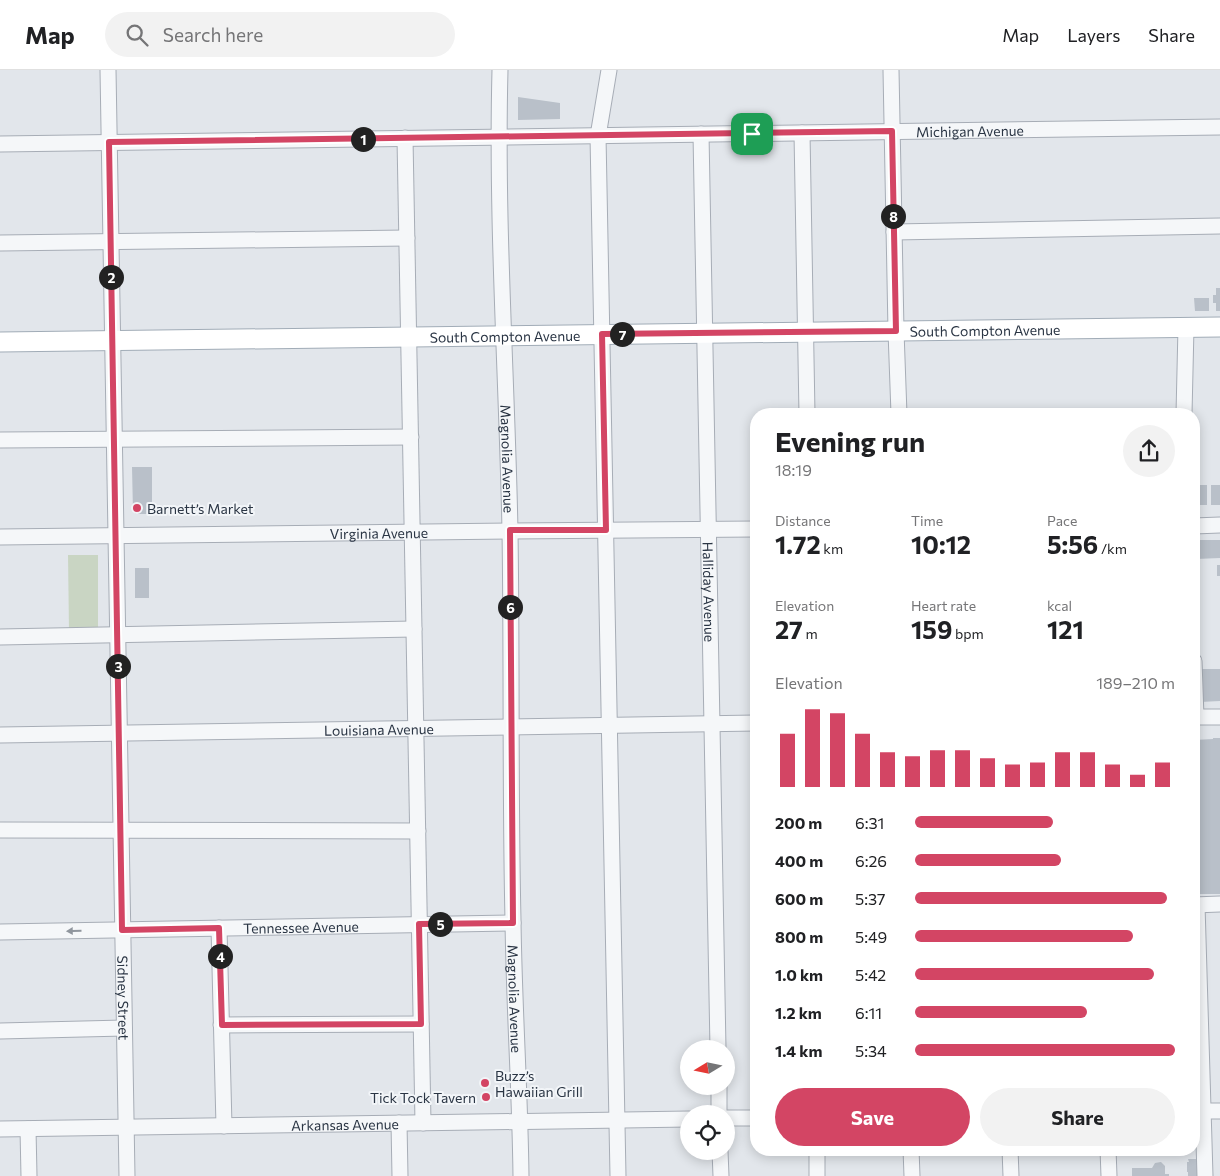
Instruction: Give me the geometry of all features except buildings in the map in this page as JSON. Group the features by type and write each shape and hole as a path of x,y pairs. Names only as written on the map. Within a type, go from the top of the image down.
{"main road":[{"name":"South Compton Avenue","path":"0,342 1220,327"}],"street":[{"name":"Sidney Street","path":"108,70 126,1176"},
{"name":"Magnolia Avenue","path":"500,70 498,137 510,530 513,923 521,1176"},
{"path":"608,70 598,136 618,1176"},
{"path":"890,70 899,408"},
{"name":"Michigan Avenue","path":"0,144 1220,127"},
{"path":"802,133 806,408"},
{"name":"Halliday Avenue","path":"702,134 718,1040"},
{"path":"406,138 422,1123"},
{"path":"894,232 1220,226"},
{"path":"0,243 407,238"},
{"path":"1184,408 1186,327"},
{"path":"0,440 411,437"},
{"path":"1200,526 1220,525"},
{"name":"Virginia Avenue","path":"0,537 510,530 750,529"},
{"path":"0,637 414,629"},
{"path":"1200,717 1220,717"},
{"name":"Louisiana Avenue","path":"0,735 750,723"},
{"path":"0,830 418,831"},
{"path":"1200,905 1220,904"},
{"name":"Tennessee Avenue","path":"0,932 513,923"},
{"path":"219,928 224,1126"},
{"path":"222,1025 421,1024"},
{"path":"0,1031 124,1028"},
{"path":"1200,1111 1220,1111"},
{"path":"735,1118 750,1118"},
{"name":"Arkansas Avenue","path":"0,1129 680,1119"},
{"path":"1200,1122 1205,1176"},
{"path":"399,1123 400,1176"},
{"path":"28,1128 29,1176"},
{"path":"817,1156 817,1176"},
{"path":"911,1156 912,1176"},
{"path":"1010,1156 1010,1176"},
{"path":"1108,1156 1109,1176"},
{"path":"720,1160 721,1176"}],"green space":[{"path":"68,555 98,555 98,631 69,631"}],"place":[{"name":"Barnett’s Market","path":"137,508"},
{"name":"Buzz’s Hawaiian Grill","path":"485,1083"},
{"name":"Tick Tock Tavern","path":"486,1097"}],"route":[{"path":"892,131 896,331 602,334 606,530 510,530 513,923 419,924 421,1024 222,1025 219,928 122,930 109,142 752,134 892,131"}]}
